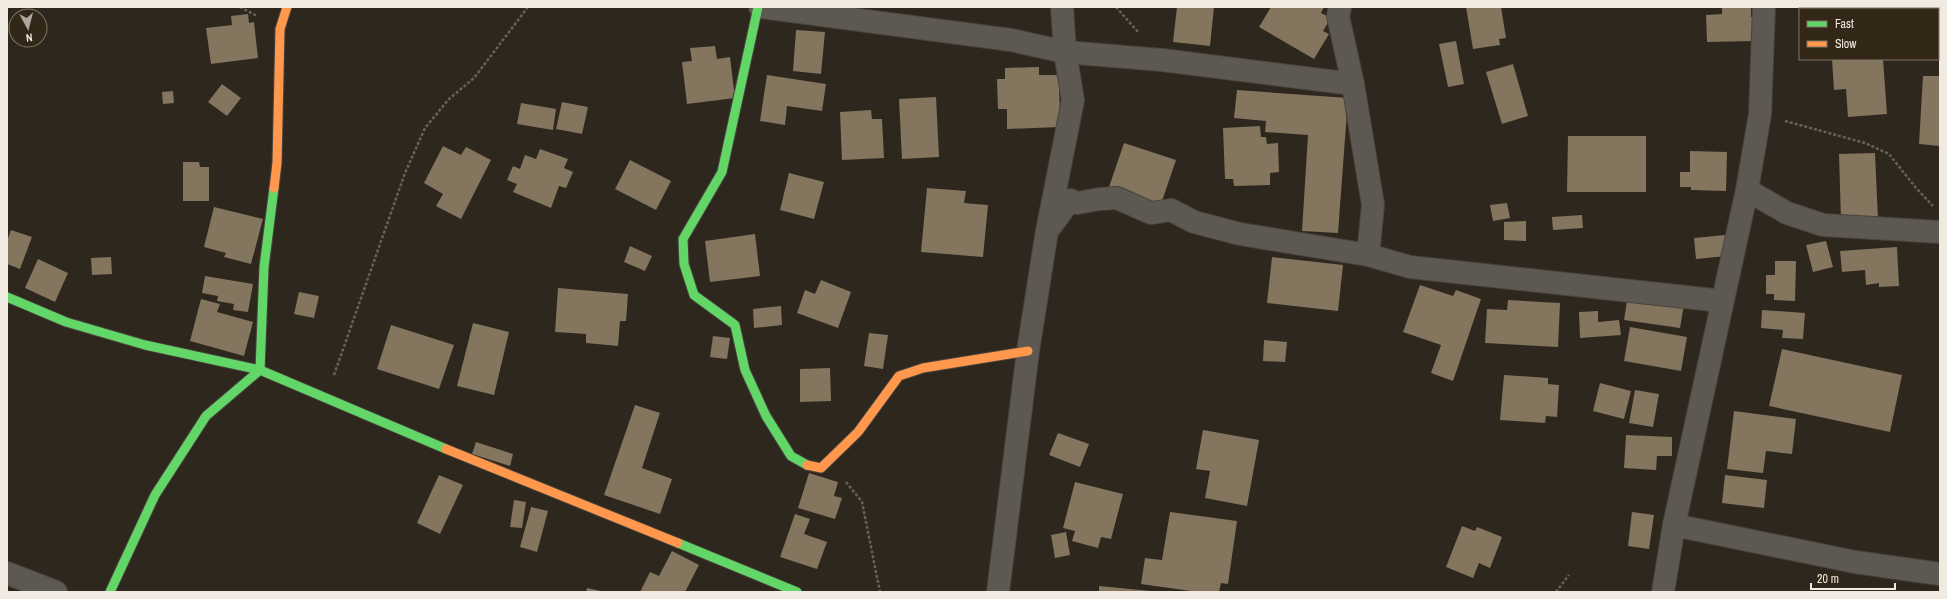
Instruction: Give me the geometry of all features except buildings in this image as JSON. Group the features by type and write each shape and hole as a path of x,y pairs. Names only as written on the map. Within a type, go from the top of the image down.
{"street":[{"path":"110,592 156,495 206,416 260,370 264,267 277,163 280,29 287,7"},
{"path":"1028,351 923,368 899,376 858,432 829,462 821,468 806,465 790,456 766,416 745,370 735,325 694,295 684,264 683,239 722,172 759,7 1011,40 1065,52 1162,60 1353,84"},
{"path":"998,592 1028,351 1047,231 1073,100 1065,52 1062,7"},
{"path":"1340,7 1338,16 1353,84 1373,204 1368,255"},
{"path":"1663,592 1674,525 1747,190 1760,114 1764,7"},
{"path":"1747,190 1787,213 1823,225 1940,232"},
{"path":"1047,231 1070,200 1077,203 1117,198 1151,212 1171,210 1194,222 1240,234 1368,255 1410,266 1722,301"},
{"path":"7,297 66,322 145,346 260,370 472,460 797,592"},
{"path":"1674,525 1855,562 1940,574"},
{"path":"7,573 56,592"}],"path":[{"path":"326,398 405,173 425,128 449,99 474,78 528,7"},
{"path":"1760,114 1865,143 1889,154 1916,188 1935,208"},
{"path":"821,468 847,482 862,502 880,592"},
{"path":"1556,592 1569,575"}],"traffic: fast":[{"path":"758,7 722,172 683,239 684,264 694,295 735,325 745,370 766,416 791,456 807,465"},
{"path":"110,592 155,495 206,416 260,370 264,267 274,188"},
{"path":"7,297 66,322 145,345 260,370 446,449"},
{"path":"678,543 797,592"}],"traffic: slow":[{"path":"274,188 277,163 280,29 287,7"},
{"path":"807,465 821,468 858,432 899,376 923,368 1028,351"},
{"path":"446,449 678,543"}]}
